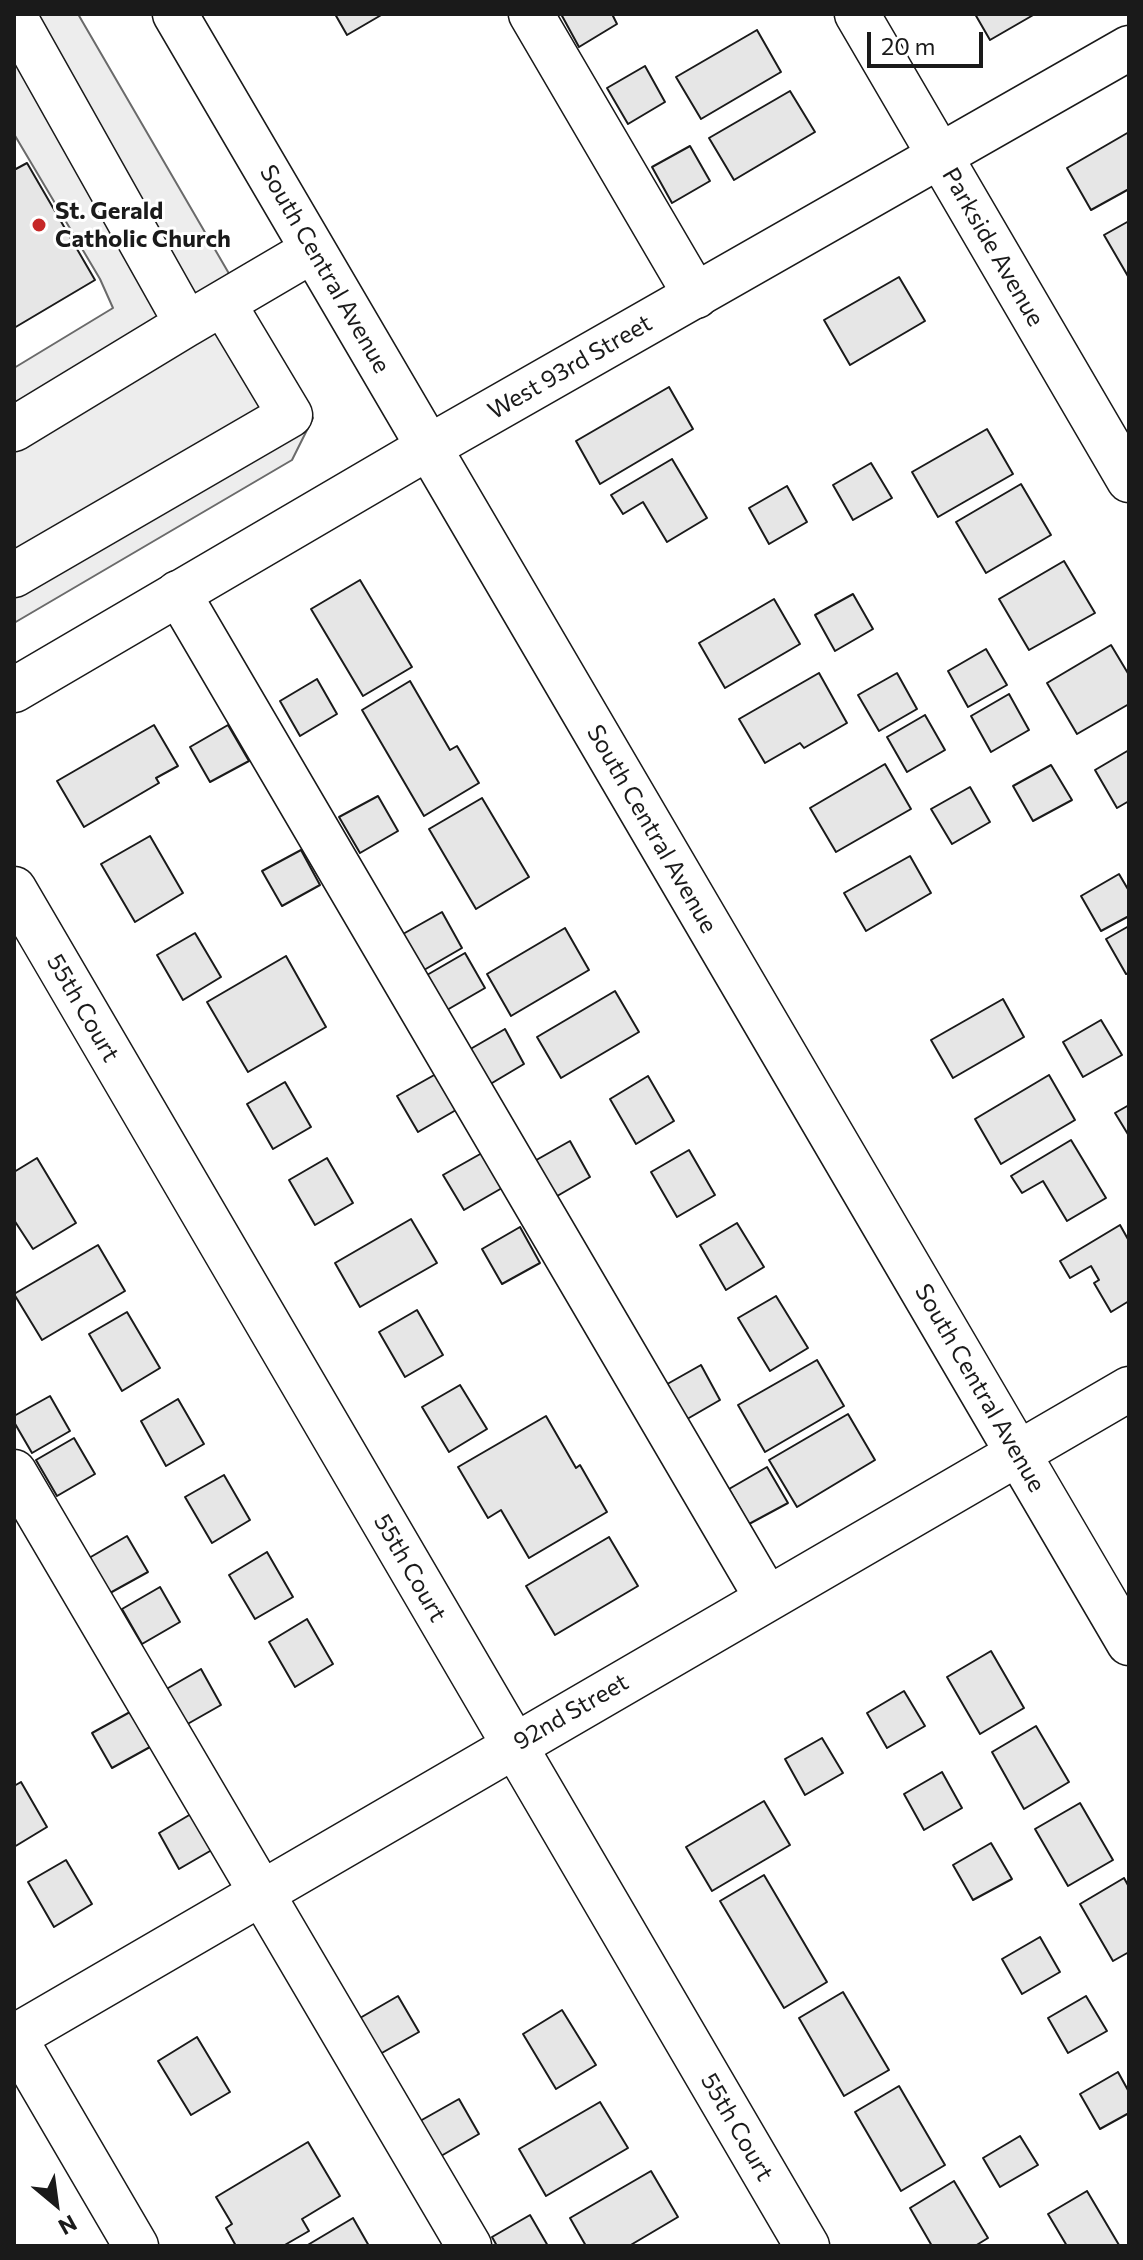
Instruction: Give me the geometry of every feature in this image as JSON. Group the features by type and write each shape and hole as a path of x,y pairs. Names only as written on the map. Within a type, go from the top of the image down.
{"street":[{"path":"14,575 290,415 205,313 14,16 17,14"},
{"name":"South Central Avenue","path":"175,14 1129,1643"},
{"path":"531,14 696,296"},
{"name":"Parkside Avenue","path":"857,14 1129,480"},
{"name":"West 93rd Street","path":"14,690 429,447 1129,48"},
{"path":"14,429 313,250"},
{"path":"178,593 767,1598"},
{"name":"55th Court","path":"14,889 807,2246"},
{"name":"92nd Street","path":"14,2037 1129,1389"},
{"path":"14,1472 469,2246"},
{"path":"14,2037 136,2246"}],"shaded area":[{"path":"14,14 78,14 313,418 292,460 14,623 14,368 113,308 100,279 14,134"}],"building":[{"path":"335,14 383,14 347,35"},
{"path":"561,14 612,14 617,24 579,47"},
{"path":"975,14 1035,14 990,40"},
{"path":"757,30 781,72 701,119 676,77"},
{"path":"645,66 665,102 628,124 607,88"},
{"path":"790,91 815,132 734,180 709,138"},
{"path":"1129,132 1129,189 1091,210 1067,168"},
{"path":"690,146 710,181 672,203 652,167"},
{"name":"St. Gerald Catholic Church","path":"27,163 95,280 14,328 14,170"},
{"path":"1129,221 1129,278 1104,235"},
{"path":"899,277 925,321 850,365 824,320"},
{"path":"669,387 693,429 600,484 576,441"},
{"path":"987,429 1013,474 938,517 912,472"},
{"path":"672,459 707,518 667,542 643,502 623,514 611,495"},
{"path":"871,463 892,498 853,520 833,485"},
{"path":"1021,484 1051,535 986,573 956,522"},
{"path":"787,486 807,522 769,544 749,508"},
{"path":"1064,561 1095,613 1029,650 999,599"},
{"path":"360,580 412,667 363,696 311,609"},
{"path":"853,594 873,629 835,651 815,615"},
{"path":"774,599 800,644 725,688 699,643"},
{"path":"1111,645 1129,675 1129,704 1077,734 1047,683"},
{"path":"986,649 1007,685 968,707 948,671"},
{"path":"819,673 847,723 804,748 800,743 765,763 739,719"},
{"path":"897,673 917,709 879,731 858,695"},
{"path":"317,679 337,714 300,736 280,701"},
{"path":"410,681 450,750 457,746 479,783 424,816 362,710"},
{"path":"1009,694 1029,730 991,752 971,716"},
{"path":"925,715 945,750 907,772 887,737"},
{"path":"154,725 178,766 156,778 159,783 84,827 57,781"},
{"path":"228,725 249,761 210,782 190,747"},
{"path":"1129,750 1129,801 1117,808 1095,770"},
{"path":"885,764 911,809 836,852 810,808"},
{"path":"1051,765 1072,800 1033,821 1013,786"},
{"path":"970,787 990,822 952,844 931,809"},
{"path":"378,796 398,831 360,853 339,817"},
{"path":"482,798 529,877 476,909 429,829"},
{"path":"150,836 183,893 135,922 101,864"},
{"path":"301,850 320,885 282,906 262,871"},
{"path":"910,856 931,893 866,931 844,893"},
{"path":"1119,874 1129,891 1129,916 1101,931 1081,896"},
{"path":"442,912 462,948 424,970 403,934"},
{"path":"1129,926 1129,973 1126,974 1106,939"},
{"path":"565,928 589,970 511,1016 487,974"},
{"path":"195,933 221,977 183,1000 157,955"},
{"path":"465,953 485,988 447,1010 427,975"},
{"path":"286,956 326,1027 248,1072 207,1002"},
{"path":"615,991 639,1032 561,1078 537,1037"},
{"path":"1003,999 1024,1037 953,1078 931,1040"},
{"path":"1101,1020 1122,1055 1083,1077 1063,1042"},
{"path":"505,1029 524,1064 487,1086 467,1051"},
{"path":"436,1074 456,1110 418,1132 397,1096"},
{"path":"1049,1075 1075,1120 1001,1164 975,1119"},
{"path":"648,1076 674,1121 636,1144 610,1099"},
{"path":"285,1082 311,1127 273,1149 247,1104"},
{"path":"1129,1105 1129,1136 1115,1113"},
{"path":"1071,1140 1106,1198 1067,1221 1043,1181 1022,1193 1011,1176"},
{"path":"570,1141 590,1177 552,1199 531,1163"},
{"path":"689,1150 715,1195 677,1217 651,1172"},
{"path":"482,1153 502,1188 464,1210 443,1175"},
{"path":"37,1158 76,1223 33,1249 14,1220 14,1172"},
{"path":"327,1158 353,1203 315,1225 289,1180"},
{"path":"411,1219 437,1263 360,1307 335,1263"},
{"path":"737,1223 764,1267 726,1290 700,1245"},
{"path":"1120,1225 1129,1241 1129,1301 1111,1312 1094,1283 1099,1280 1091,1266 1070,1278 1060,1261"},
{"path":"520,1227 540,1263 502,1284 482,1249"},
{"path":"98,1245 125,1291 42,1340 14,1294"},
{"path":"776,1296 808,1348 770,1371 738,1318"},
{"path":"417,1310 443,1355 405,1377 379,1332"},
{"path":"127,1312 160,1368 122,1391 89,1334"},
{"path":"817,1360 844,1406 765,1452 738,1405"},
{"path":"701,1365 720,1400 682,1422 662,1387"},
{"path":"460,1385 487,1429 449,1452 422,1407"},
{"path":"50,1396 70,1431 32,1453 14,1422 14,1416"},
{"path":"178,1399 204,1444 166,1466 141,1421"},
{"path":"848,1414 875,1460 797,1507 769,1460"},
{"path":"546,1416 576,1468 580,1465 607,1512 529,1558 501,1510 488,1518 458,1467"},
{"path":"74,1438 95,1474 57,1496 36,1460"},
{"path":"767,1467 788,1503 749,1524 729,1489"},
{"path":"224,1475 250,1520 212,1543 185,1497"},
{"path":"127,1536 148,1572 110,1593 89,1558"},
{"path":"609,1537 638,1586 555,1635 526,1586"},
{"path":"267,1552 293,1597 255,1619 229,1575"},
{"path":"160,1587 180,1622 142,1644 122,1609"},
{"path":"307,1619 333,1664 295,1687 269,1642"},
{"path":"991,1651 1024,1708 980,1734 947,1677"},
{"path":"201,1669 221,1705 184,1726 163,1691"},
{"path":"904,1691 925,1726 887,1748 867,1713"},
{"path":"130,1712 150,1747 112,1768 92,1733"},
{"path":"1036,1726 1069,1782 1024,1809 992,1752"},
{"path":"822,1738 843,1773 805,1795 785,1759"},
{"path":"942,1772 962,1808 924,1830 904,1794"},
{"path":"21,1782 47,1827 14,1847 14,1786"},
{"path":"764,1801 790,1845 712,1891 686,1847"},
{"path":"1080,1803 1113,1860 1068,1886 1035,1829"},
{"path":"196,1811 217,1847 179,1869 159,1833"},
{"path":"991,1843 1012,1879 973,1900 953,1865"},
{"path":"66,1860 92,1904 54,1927 28,1882"},
{"path":"764,1875 827,1982 784,2008 720,1901"},
{"path":"1124,1878 1129,1887 1129,1952 1113,1961 1080,1904"},
{"path":"1040,1937 1060,1972 1022,1994 1002,1959"},
{"path":"843,1992 889,2070 844,2096 799,2018"},
{"path":"398,1996 419,2032 380,2054 360,2018"},
{"path":"1086,1996 1107,2031 1068,2053 1048,2018"},
{"path":"562,2010 596,2065 556,2089 523,2034"},
{"path":"197,2037 230,2092 191,2115 158,2061"},
{"path":"1118,2072 1129,2092 1129,2113 1100,2129 1080,2094"},
{"path":"899,2086 945,2165 901,2191 855,2112"},
{"path":"459,2099 479,2134 441,2156 420,2121"},
{"path":"600,2102 628,2148 546,2196 519,2149"},
{"path":"1020,2136 1038,2165 1000,2187 983,2158"},
{"path":"308,2142 340,2196 302,2219 309,2231 283,2246 236,2246 226,2228 232,2224 216,2197"},
{"path":"651,2171 678,2217 629,2246 586,2246 570,2218"},
{"path":"954,2181 988,2238 975,2246 932,2246 910,2208"},
{"path":"1087,2191 1118,2246 1067,2246 1048,2214"},
{"path":"530,2215 548,2246 497,2246 492,2237"},
{"path":"353,2218 369,2246 306,2246"}],"place":[{"name":"St. Gerald Catholic Church","path":"39,225"}]}
